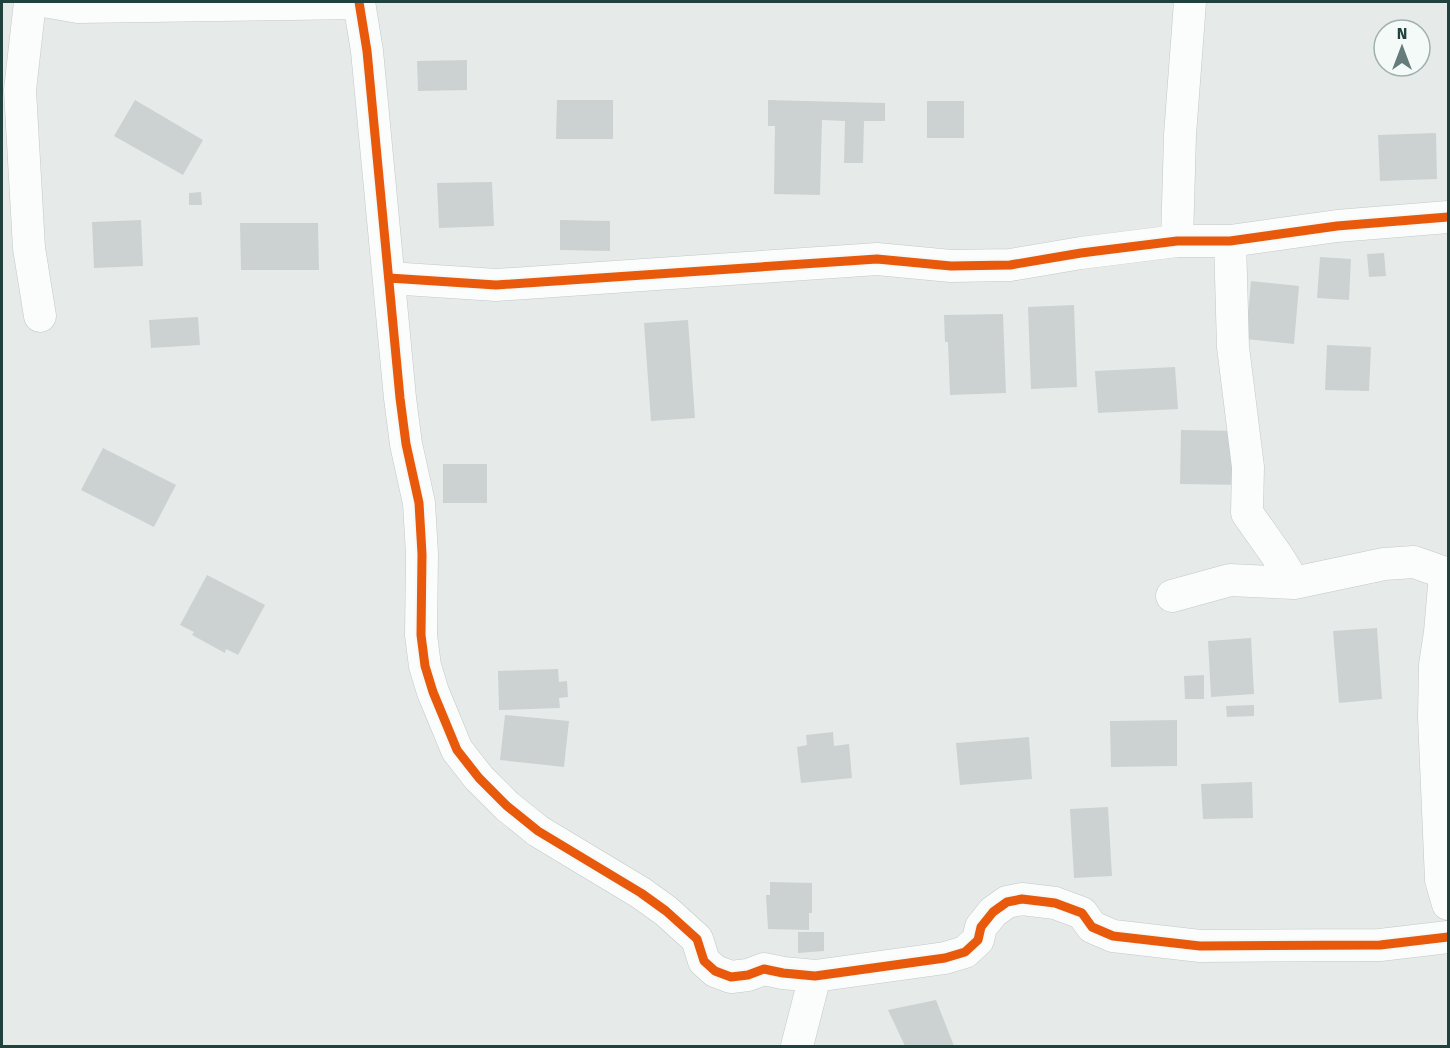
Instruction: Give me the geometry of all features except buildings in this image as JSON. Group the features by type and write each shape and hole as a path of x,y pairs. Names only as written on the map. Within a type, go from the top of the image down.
{"street":[{"path":"30,2 20,90 29,248 40,316"},
{"path":"49,2 78,8 359,2 367,51 404,432 418,503 422,554 421,635 425,666 433,692 457,750 479,778 507,806 538,831 641,893 666,911 697,939 705,961 716,971 732,977 748,975 764,969 783,974 815,976 911,964 965,952 978,940 981,927 993,912 1007,902 1022,899 1055,903 1082,912 1092,927 1113,936 1200,945 1380,945 1449,937"},
{"path":"1177,241 1180,135 1190,2"},
{"path":"389,278 496,285 878,259 951,266 1010,265 1177,241 1230,241 1337,226 1449,217"},
{"path":"1230,241 1233,346 1248,467 1247,513 1294,583"},
{"path":"1172,596 1230,580 1294,583 1384,564 1414,562 1447,574 1435,665 1434,717 1441,880 1449,904"},
{"path":"797,1047 815,976"}],"cycle path":[{"path":"359,2 367,51 400,398 406,444 419,503 422,554 421,635 425,666 457,750 479,778 507,806 538,831 641,893 666,911 697,939 704,961 715,971 731,977 748,975 764,969 815,976 945,958 965,952 978,940 981,927 993,912 1007,902 1022,899 1055,903 1082,913 1092,927 1113,936 1200,946 1380,945 1448,937"},
{"path":"389,278 496,285 877,259 951,266 1010,265 1177,241 1230,241 1337,226 1448,217"}]}
